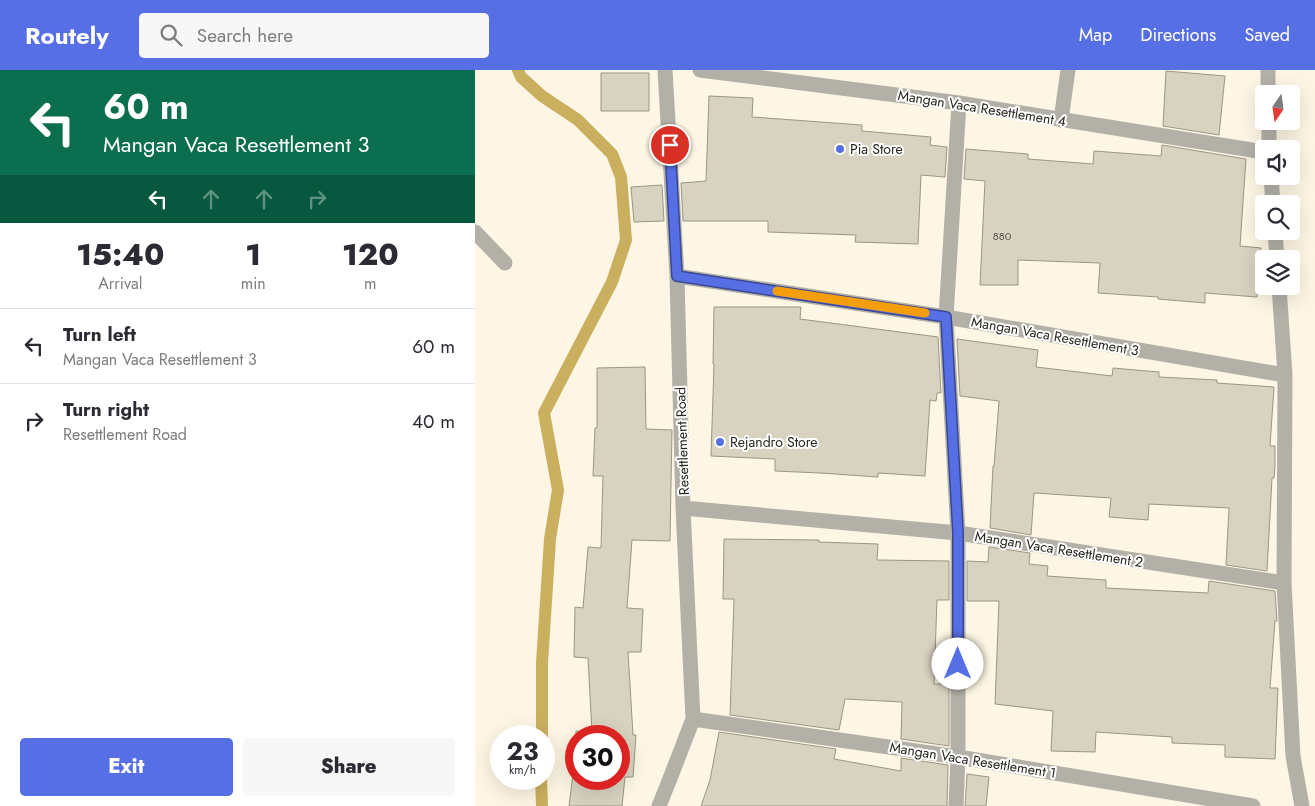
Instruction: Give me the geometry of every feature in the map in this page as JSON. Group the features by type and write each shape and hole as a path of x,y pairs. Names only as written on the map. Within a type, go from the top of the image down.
{"street":[{"name":"Resettlement Road","path":"659,806 693,719 683,508 677,276 665,70"},
{"name":"Mangan Vaca Resettlement 4","path":"700,70 959,103 1255,151"},
{"path":"1061,120 1068,70"},
{"path":"1268,70 1268,85"},
{"path":"956,806 958,757 958,533 946,317 959,103"},
{"path":"475,232 505,262"},
{"name":"Mangan Vaca Resettlement 3","path":"677,276 946,317 1285,375"},
{"path":"1280,295 1285,375 1284,583 1293,756 1302,806"},
{"name":"Mangan Vaca Resettlement 2","path":"683,508 958,533 1284,583"},
{"name":"Mangan Vaca Resettlement 1","path":"693,719 958,757 1253,806"}],"building":[{"path":"1166,71 1225,76 1219,135 1163,126"},
{"path":"601,73 649,73 649,111 601,111"},
{"path":"709,96 753,98 752,117 862,125 862,131 931,137 930,145 947,147 945,177 921,175 918,244 855,242 856,235 768,232 768,221 683,221 681,183 706,181"},
{"path":"1162,145 1246,159 1240,246 1261,248 1261,250 1255,250 1255,295 1257,295 1257,297 1205,293 1205,303 1158,299 1158,297 1098,293 1100,263 1018,260 1018,285 980,285 985,181 964,179 966,149 1028,154 1028,159 1093,164 1094,151 1161,156"},
{"path":"662,185 664,221 634,222 631,187"},
{"path":"714,307 801,307 800,319 938,337 941,393 937,393 936,401 930,400 925,476 878,473 878,477 775,471 775,459 711,456"},
{"path":"957,339 1038,350 1036,367 1112,376 1113,368 1159,372 1159,377 1217,380 1217,383 1274,387 1270,446 1275,446 1275,466 1274,478 1272,478 1267,571 1226,565 1229,508 1149,504 1148,520 1109,517 1111,498 1034,493 1031,535 990,528 999,401 960,396"},
{"path":"645,367 646,429 672,430 670,541 632,540 627,608 643,609 641,652 628,652 633,735 636,735 633,777 630,777 630,725 592,725 588,658 574,657 575,607 583,608 588,547 601,548 603,476 593,476 595,428 597,428 597,368"},
{"path":"724,539 819,540 819,542 878,544 877,560 949,561 949,600 937,600 934,684 949,684 949,746 901,739 902,702 845,699 839,730 730,715 734,599 723,599"},
{"path":"989,547 1030,553 1029,564 1048,566 1047,576 1106,580 1106,588 1208,593 1209,581 1275,591 1277,621 1275,621 1270,688 1278,688 1275,759 1225,757 1225,745 1172,743 1172,737 1096,732 1095,752 1051,751 1053,711 995,704 999,601 967,601 967,561 988,562"},
{"path":"719,732 836,749 834,759 901,771 901,758 948,765 947,806 701,806 710,780"},
{"path":"967,774 989,777 986,806 965,806"},
{"path":"571,790 624,790 622,806 569,806"}],"waterway":[{"path":"518,70 521,77 542,96 578,120 612,154 621,177 626,240 612,282 544,413 558,490 550,539 542,663 542,725"},
{"path":"541,790 542,806"}],"slow traffic":[{"path":"777,291 925,313"}],"place":[{"name":"Pia Store","path":"840,149"},
{"name":"Rejandro Store","path":"720,442"}],"route":[{"path":"670,145 677,276 946,317 958,533 958,664"}]}
